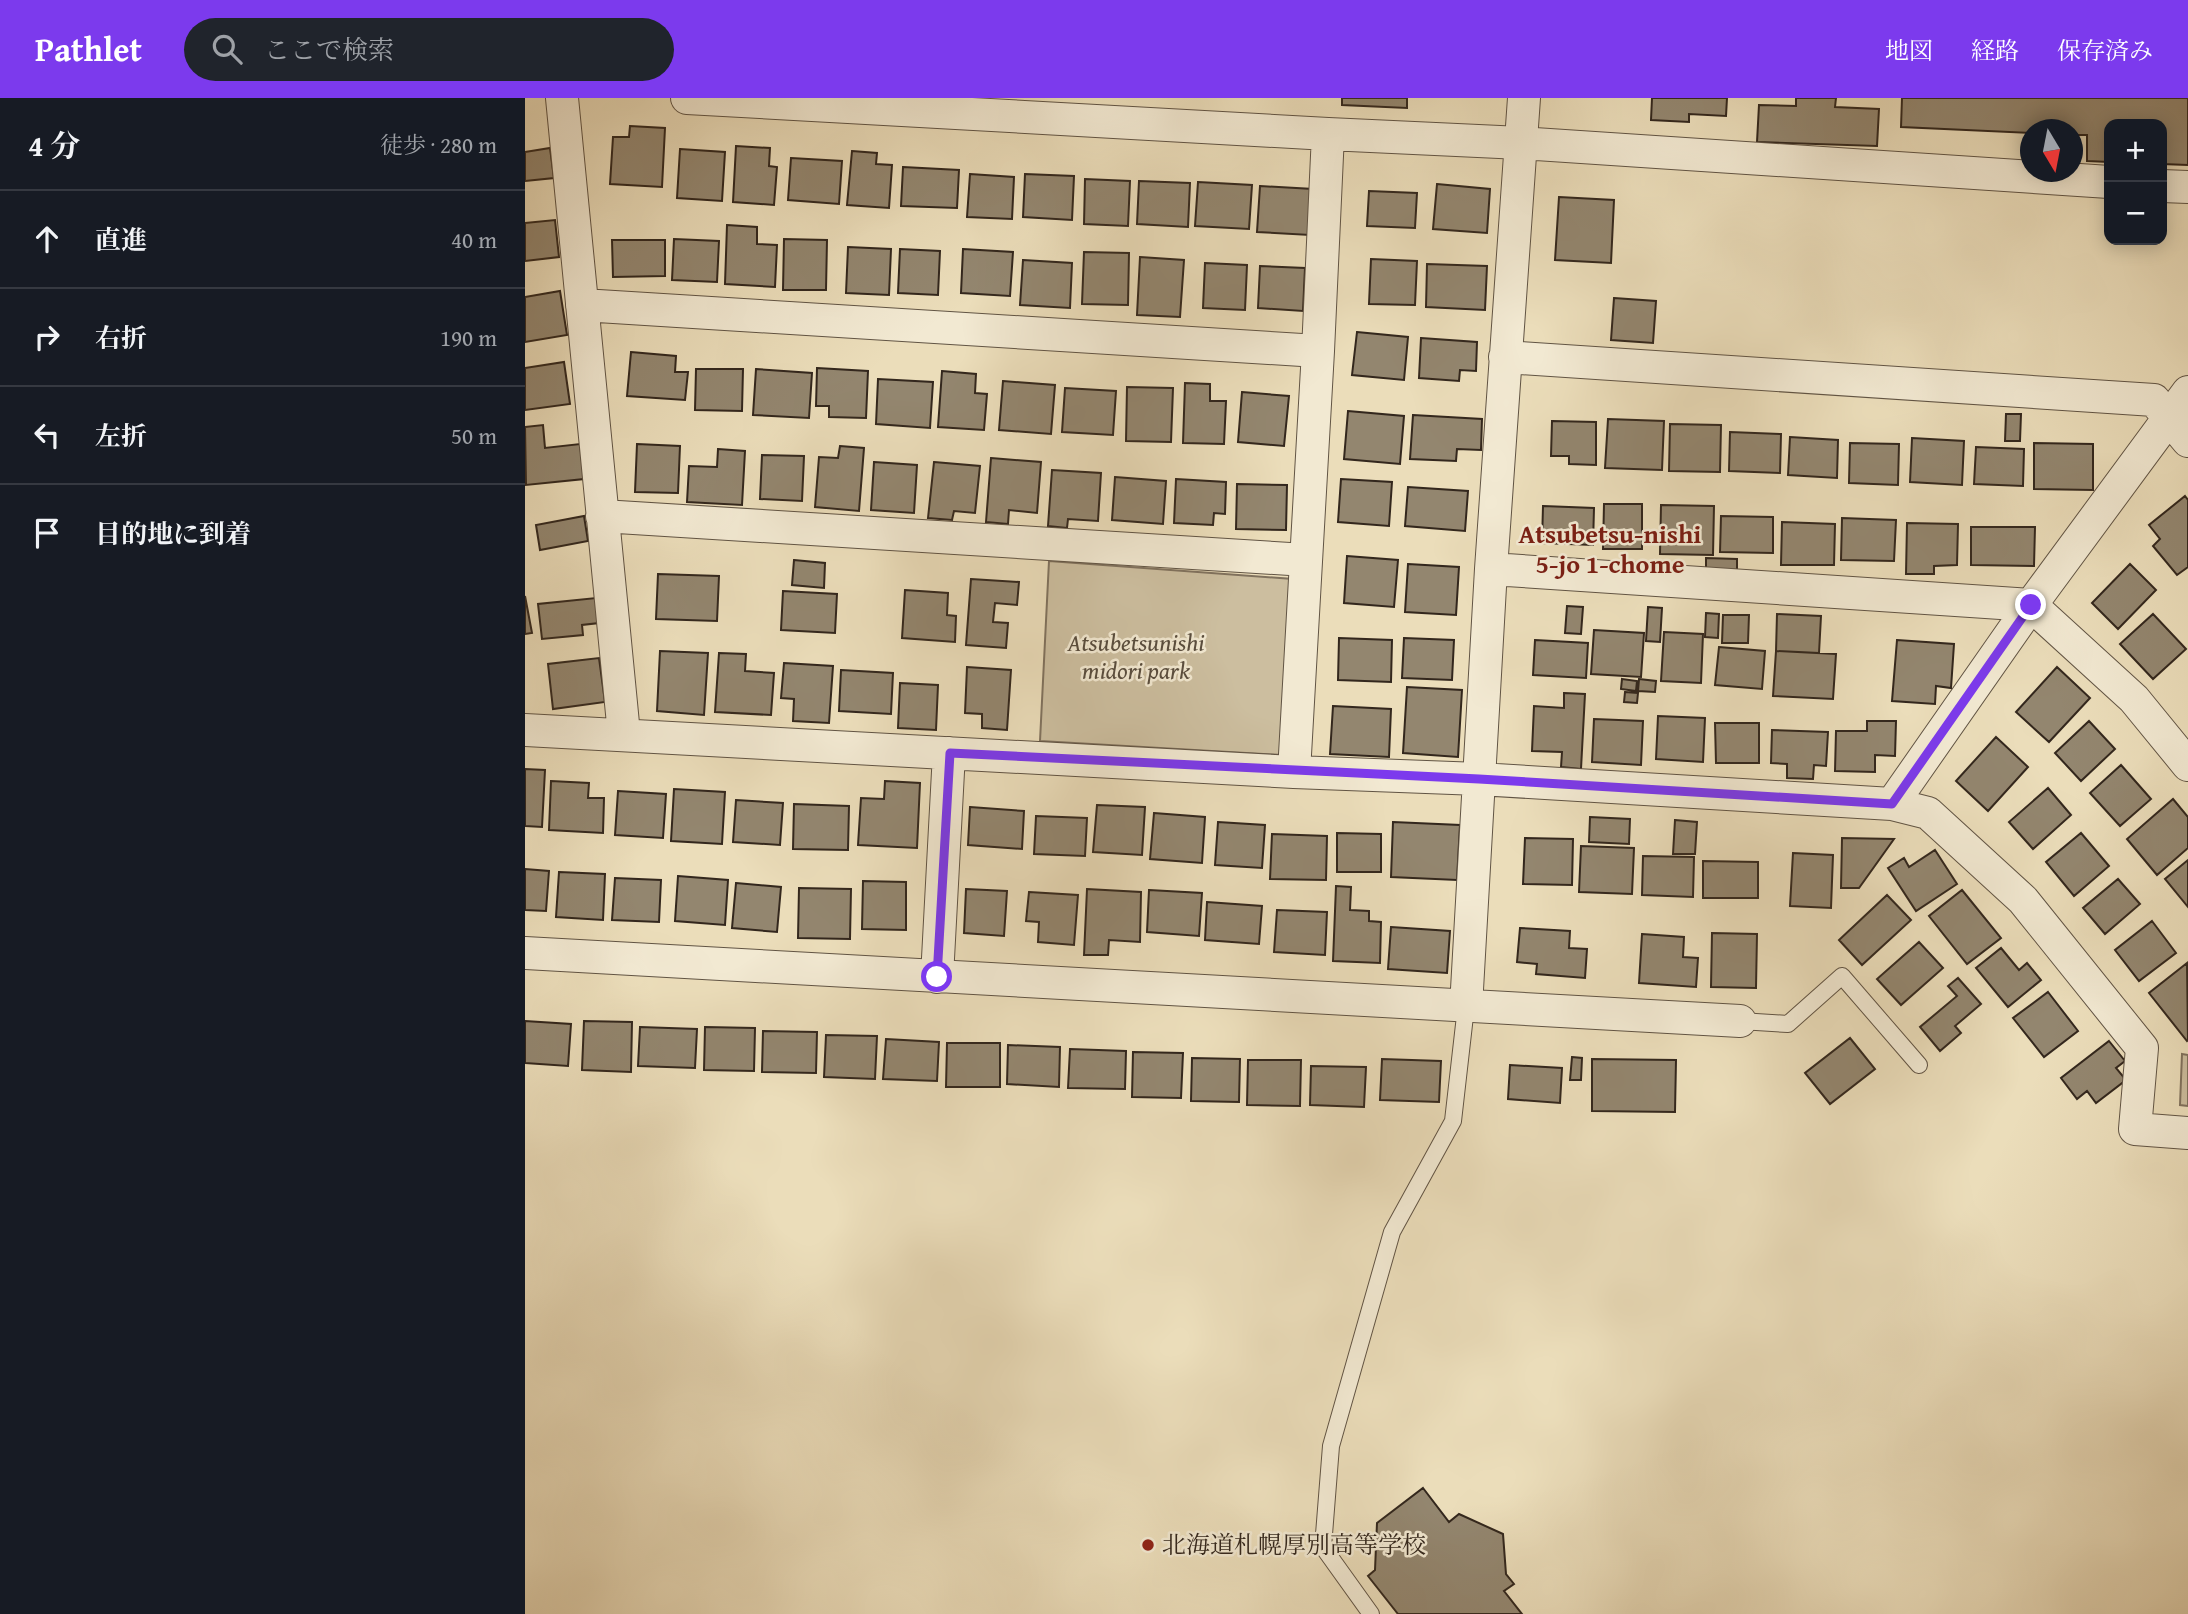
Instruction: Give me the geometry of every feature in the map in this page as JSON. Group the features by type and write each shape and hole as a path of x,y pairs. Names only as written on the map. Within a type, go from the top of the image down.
{"street":[{"path":"562,98 624,734"},
{"path":"687,98 1006,107 1328,134 1521,143 2104,182"},
{"path":"1466,1007 1491,569 1524,98"},
{"path":"1294,772 1328,134"},
{"path":"2167,186 2188,187"},
{"path":"582,305 1318,351"},
{"path":"1506,357 2154,401 2178,430"},
{"path":"1892,804 2031,605 2178,430 2188,392"},
{"path":"602,516 1306,560"},
{"path":"1491,569 2031,605 2134,699 2188,765"},
{"path":"525,730 1294,772 1479,779 1892,804 1928,813 2023,900 2142,1048 2135,1129 2188,1133"},
{"path":"937,977 950,753"},
{"path":"525,953 1740,1021"}],"lane":[{"path":"1740,1021 1788,1024 1842,976 1919,1065"},
{"path":"1371,1614 1323,1547 1331,1446 1392,1232 1453,1121 1466,1007"}],"green space":[{"name":"Atsubetsunishi midori park","path":"1049,561 1293,579 1282,755 1040,741"},
{"path":"2182,1054 2188,1055 2188,1106 2180,1105"}],"building":[{"path":"1342,98 1407,98 1407,108 1342,105"},
{"path":"1652,98 1727,98 1726,116 1689,114 1689,122 1651,120"},
{"path":"1796,98 1836,98 1835,107 1879,109 1877,146 1757,142 1759,105 1796,106"},
{"path":"1902,98 2188,98 2188,165 2167,164 2167,119 2104,119 2104,162 2087,161 2087,135 2083,135 2083,119 2020,119 2020,132 1901,127"},
{"path":"630,126 665,128 662,187 610,184 613,137 629,137"},
{"path":"736,146 770,148 769,166 777,167 774,205 733,202"},
{"path":"550,148 554,178 525,181 525,152"},
{"path":"680,149 725,152 722,201 677,198"},
{"path":"852,151 877,153 876,164 892,165 889,208 847,205"},
{"path":"791,158 842,161 839,204 788,200"},
{"path":"903,167 959,170 957,208 901,206"},
{"path":"970,174 1014,177 1012,219 967,217"},
{"path":"1025,174 1074,176 1072,220 1023,217"},
{"path":"1085,179 1130,181 1128,226 1084,224"},
{"path":"1139,181 1190,183 1188,227 1137,224"},
{"path":"1198,182 1252,185 1249,229 1195,226"},
{"path":"1437,184 1490,189 1487,233 1433,229"},
{"path":"1260,186 1313,189 1310,235 1257,232"},
{"path":"1369,191 1417,193 1415,228 1367,226"},
{"path":"1559,197 1614,200 1611,263 1555,260"},
{"path":"555,220 559,257 525,261 525,223"},
{"path":"727,225 757,227 757,244 777,245 775,287 725,284"},
{"path":"674,239 719,241 717,282 672,280"},
{"path":"784,239 827,240 826,290 783,290"},
{"path":"612,240 665,240 665,276 613,277"},
{"path":"848,247 891,249 889,295 846,293"},
{"path":"900,249 940,251 938,295 898,293"},
{"path":"963,249 1013,252 1010,296 961,293"},
{"path":"1084,252 1129,253 1128,305 1082,304"},
{"path":"1140,257 1184,260 1180,317 1137,315"},
{"path":"1371,259 1417,261 1415,305 1369,304"},
{"path":"1023,260 1072,263 1070,308 1020,305"},
{"path":"1205,263 1247,265 1245,310 1203,308"},
{"path":"1427,264 1487,266 1485,310 1426,307"},
{"path":"1260,266 1305,268 1303,311 1258,308"},
{"path":"560,291 567,335 525,342 525,297"},
{"path":"1614,298 1656,301 1653,343 1611,340"},
{"path":"1357,332 1408,337 1404,380 1352,375"},
{"path":"1421,338 1477,342 1476,371 1460,370 1459,381 1419,378"},
{"path":"631,352 676,356 675,372 688,372 685,400 627,396"},
{"path":"564,362 570,404 525,410 525,368"},
{"path":"817,368 868,371 866,418 829,417 829,406 816,406"},
{"path":"696,369 743,369 742,411 695,410"},
{"path":"756,369 812,373 809,418 753,415"},
{"path":"942,371 976,374 975,393 987,394 984,430 938,427"},
{"path":"878,379 933,382 930,428 876,424"},
{"path":"1003,381 1055,385 1051,434 999,430"},
{"path":"1185,383 1210,384 1210,401 1226,401 1224,444 1183,443"},
{"path":"1127,387 1173,388 1171,442 1126,441"},
{"path":"1065,388 1116,391 1113,435 1062,432"},
{"path":"1242,392 1289,396 1284,446 1238,442"},
{"path":"1348,411 1404,416 1400,464 1344,459"},
{"path":"2006,414 2021,414 2020,441 2005,441"},
{"path":"1413,415 1482,419 1481,450 1457,449 1456,461 1410,459"},
{"path":"1608,419 1664,421 1662,470 1605,468"},
{"path":"1552,421 1596,422 1596,465 1569,464 1569,456 1551,456"},
{"path":"1670,424 1721,425 1720,472 1669,471"},
{"path":"543,425 545,448 580,444 584,479 526,485 525,427"},
{"path":"1730,432 1781,434 1780,473 1729,471"},
{"path":"1790,437 1838,440 1837,478 1788,475"},
{"path":"1912,438 1964,441 1962,485 1910,482"},
{"path":"1850,443 1899,444 1898,485 1849,483"},
{"path":"2034,443 2093,444 2093,490 2034,489"},
{"path":"637,444 680,446 678,493 635,492"},
{"path":"840,446 864,448 859,511 815,507 819,457 838,458"},
{"path":"1976,447 2024,449 2023,486 1974,484"},
{"path":"718,449 745,451 742,505 687,502 689,466 717,467"},
{"path":"762,455 804,456 802,501 760,499"},
{"path":"991,458 1041,462 1037,513 1009,510 1008,524 986,522"},
{"path":"874,462 917,465 914,513 871,510"},
{"path":"934,462 980,466 975,513 954,511 952,520 928,518"},
{"path":"1052,470 1101,473 1098,521 1068,519 1067,528 1048,526"},
{"path":"1115,477 1166,481 1163,524 1112,520"},
{"path":"1176,479 1226,482 1225,514 1214,513 1213,525 1174,523"},
{"path":"1341,479 1392,482 1389,526 1338,522"},
{"path":"1237,484 1287,485 1286,530 1236,529"},
{"path":"1408,487 1468,491 1465,531 1405,526"},
{"path":"2185,496 2188,500 2188,567 2177,575 2153,546 2160,539 2149,525"},
{"path":"1604,504 1642,504 1642,549 1603,549"},
{"path":"1661,505 1714,506 1713,555 1660,554"},
{"path":"1543,506 1594,508 1593,545 1542,543"},
{"path":"584,516 588,541 540,550 536,525"},
{"path":"1721,516 1773,517 1773,553 1720,552"},
{"path":"1842,518 1896,520 1894,561 1841,560"},
{"path":"1782,522 1835,524 1834,565 1781,565"},
{"path":"1907,523 1958,524 1957,565 1934,566 1934,574 1906,574"},
{"path":"1971,527 2035,527 2034,566 1971,565"},
{"path":"1347,556 1398,560 1394,607 1344,603"},
{"path":"1706,558 1737,559 1737,570 1706,569"},
{"path":"794,560 825,563 824,588 792,585"},
{"path":"1408,564 1459,567 1456,615 1405,612"},
{"path":"2130,564 2156,590 2118,629 2092,603"},
{"path":"658,574 719,576 717,621 656,619"},
{"path":"971,579 1019,582 1017,605 995,603 993,622 1008,623 1006,648 966,645"},
{"path":"905,590 948,593 947,615 956,616 955,642 902,638"},
{"path":"783,591 837,594 835,633 781,630"},
{"path":"525,596 532,633 525,634"},
{"path":"596,598 599,623 582,625 583,635 542,639 538,604"},
{"path":"1567,606 1583,607 1581,634 1565,633"},
{"path":"1648,607 1662,608 1660,642 1646,641"},
{"path":"1706,613 1719,614 1718,638 1705,637"},
{"path":"1777,614 1821,616 1819,653 1776,651"},
{"path":"2153,614 2186,649 2153,679 2120,644"},
{"path":"1723,615 1749,615 1748,643 1722,643"},
{"path":"1594,630 1644,633 1641,677 1591,674"},
{"path":"1664,632 1703,634 1701,683 1661,681"},
{"path":"1339,638 1392,640 1391,682 1338,680"},
{"path":"1404,638 1454,640 1452,680 1402,678"},
{"path":"1535,640 1588,643 1586,678 1533,675"},
{"path":"1897,640 1954,644 1951,688 1936,686 1935,704 1892,701"},
{"path":"1719,647 1765,651 1762,689 1715,685"},
{"path":"660,651 708,653 704,715 657,711"},
{"path":"1776,651 1836,654 1833,699 1773,696"},
{"path":"719,653 746,654 745,671 774,673 771,715 715,712"},
{"path":"599,658 605,702 553,709 548,664"},
{"path":"784,663 833,666 829,723 793,721 794,699 781,698"},
{"path":"967,667 1011,670 1007,730 982,728 982,714 965,713"},
{"path":"2057,667 2090,698 2049,742 2016,712"},
{"path":"841,670 893,673 891,714 839,711"},
{"path":"1622,679 1637,681 1636,691 1621,689"},
{"path":"1639,679 1656,681 1655,692 1638,691"},
{"path":"900,683 938,685 936,730 898,728"},
{"path":"1407,687 1462,690 1458,757 1403,753"},
{"path":"1625,692 1638,693 1637,703 1624,702"},
{"path":"1564,693 1585,694 1581,769 1561,767 1562,752 1532,751 1534,706 1564,708"},
{"path":"1333,706 1391,709 1389,757 1330,754"},
{"path":"1658,716 1705,718 1703,762 1656,759"},
{"path":"1594,719 1643,721 1641,765 1592,762"},
{"path":"1867,721 1896,721 1895,756 1875,755 1875,772 1835,771 1836,731 1867,731"},
{"path":"2089,721 2115,749 2081,781 2055,753"},
{"path":"1715,723 1759,723 1759,763 1716,763"},
{"path":"1772,730 1828,732 1826,766 1814,765 1813,779 1787,778 1787,764 1771,763"},
{"path":"1996,737 2028,767 1988,811 1956,781"},
{"path":"2121,765 2151,799 2120,826 2090,793"},
{"path":"525,769 545,770 542,827 525,826"},
{"path":"551,781 589,783 588,798 604,798 603,833 549,830"},
{"path":"885,781 920,783 917,848 858,845 861,798 884,799"},
{"path":"2048,788 2071,815 2033,849 2009,822"},
{"path":"674,789 725,792 722,844 671,841"},
{"path":"618,791 666,794 663,838 615,835"},
{"path":"2173,799 2188,817 2188,848 2157,875 2127,839"},
{"path":"736,800 783,803 780,845 733,842"},
{"path":"794,804 849,806 848,850 793,849"},
{"path":"1097,805 1145,807 1142,855 1093,852"},
{"path":"970,807 1024,811 1022,849 968,845"},
{"path":"1154,813 1205,817 1202,863 1150,859"},
{"path":"1036,816 1087,818 1085,856 1034,854"},
{"path":"1590,817 1630,819 1629,844 1589,842"},
{"path":"1675,820 1697,822 1695,854 1673,854"},
{"path":"1218,822 1265,825 1262,868 1215,865"},
{"path":"1393,822 1460,825 1457,880 1391,877"},
{"path":"1337,833 1381,834 1381,872 1337,872"},
{"path":"2081,833 2109,866 2074,896 2046,862"},
{"path":"1272,834 1327,836 1326,880 1270,879"},
{"path":"1525,838 1573,839 1572,885 1523,884"},
{"path":"1842,838 1894,839 1859,888 1841,888"},
{"path":"1581,846 1634,848 1632,894 1579,892"},
{"path":"1935,850 1957,884 1916,911 1888,868 1904,858 1909,867"},
{"path":"1793,853 1833,855 1831,908 1790,906"},
{"path":"1643,856 1694,857 1693,897 1642,895"},
{"path":"2188,860 2188,907 2165,879"},
{"path":"1703,861 1758,862 1758,898 1703,898"},
{"path":"525,869 549,871 546,911 525,910"},
{"path":"559,872 605,874 603,920 556,917"},
{"path":"678,876 728,880 725,925 675,921"},
{"path":"615,878 661,880 659,922 612,920"},
{"path":"2118,879 2140,904 2105,934 2083,908"},
{"path":"863,881 906,882 906,930 862,929"},
{"path":"736,883 781,887 777,932 732,928"},
{"path":"1336,886 1351,887 1350,910 1369,911 1369,921 1381,922 1380,963 1333,961"},
{"path":"799,888 851,889 850,939 798,938"},
{"path":"966,889 1007,891 1004,936 964,933"},
{"path":"1087,889 1141,892 1140,942 1109,940 1108,955 1084,955"},
{"path":"1149,890 1202,893 1199,936 1147,932"},
{"path":"1962,890 2001,938 1967,964 1929,916"},
{"path":"1029,892 1078,895 1074,945 1038,942 1039,922 1026,921"},
{"path":"1887,895 1911,920 1862,965 1839,940"},
{"path":"1207,902 1262,906 1259,944 1205,940"},
{"path":"1277,910 1327,912 1325,955 1274,952"},
{"path":"2152,921 2176,953 2139,981 2115,950"},
{"path":"1391,927 1450,931 1447,973 1388,969"},
{"path":"1520,928 1570,931 1569,948 1587,949 1585,978 1536,974 1537,964 1517,962"},
{"path":"1712,933 1757,934 1756,988 1711,987"},
{"path":"1642,934 1684,937 1683,957 1698,958 1696,987 1639,983"},
{"path":"1919,942 1943,968 1901,1005 1877,979"},
{"path":"2001,948 2019,970 2027,963 2041,980 2008,1007 1976,968"},
{"path":"2187,963 2188,1040 2187,1041 2149,993"},
{"path":"1958,978 1981,1004 1955,1026 1961,1033 1940,1051 1920,1027 1957,996 1948,986"},
{"path":"2048,992 2078,1031 2044,1057 2013,1018"},
{"path":"525,1021 571,1024 568,1066 525,1063"},
{"path":"584,1021 632,1022 631,1072 582,1070"},
{"path":"640,1027 697,1029 695,1068 638,1066"},
{"path":"705,1027 755,1028 754,1071 704,1070"},
{"path":"763,1031 817,1032 816,1073 762,1072"},
{"path":"826,1035 877,1036 875,1079 824,1077"},
{"path":"1850,1038 1875,1069 1830,1104 1805,1073"},
{"path":"886,1039 939,1042 937,1081 883,1079"},
{"path":"2109,1041 2125,1061 2116,1068 2126,1080 2096,1103 2087,1091 2077,1099 2061,1078"},
{"path":"947,1043 1000,1043 1000,1087 946,1087"},
{"path":"1008,1045 1060,1047 1059,1087 1007,1084"},
{"path":"1070,1049 1126,1051 1125,1089 1068,1088"},
{"path":"1133,1052 1183,1053 1181,1098 1132,1097"},
{"path":"1572,1057 1582,1058 1581,1080 1570,1080"},
{"path":"1192,1058 1240,1059 1239,1102 1191,1101"},
{"path":"1382,1059 1441,1061 1439,1102 1380,1100"},
{"path":"1592,1059 1676,1060 1675,1112 1592,1111"},
{"path":"1248,1060 1301,1060 1300,1106 1247,1105"},
{"path":"1510,1065 1562,1068 1560,1103 1508,1099"},
{"path":"1311,1066 1366,1067 1364,1107 1310,1105"},
{"path":"1423,1488 1449,1522 1459,1514 1503,1534 1506,1574 1514,1584 1504,1591 1522,1614 1398,1614 1368,1576 1375,1570 1377,1523"}],"place":[{"name":"北海道札幌厚別高等学校","path":"1148,1545"}],"district":[{"name":"Atsubetsu-nishi 5-jo 1-chome","path":"1610,548"}],"route":[{"path":"937,977 950,753 1479,779 1892,804 2031,605"}]}
